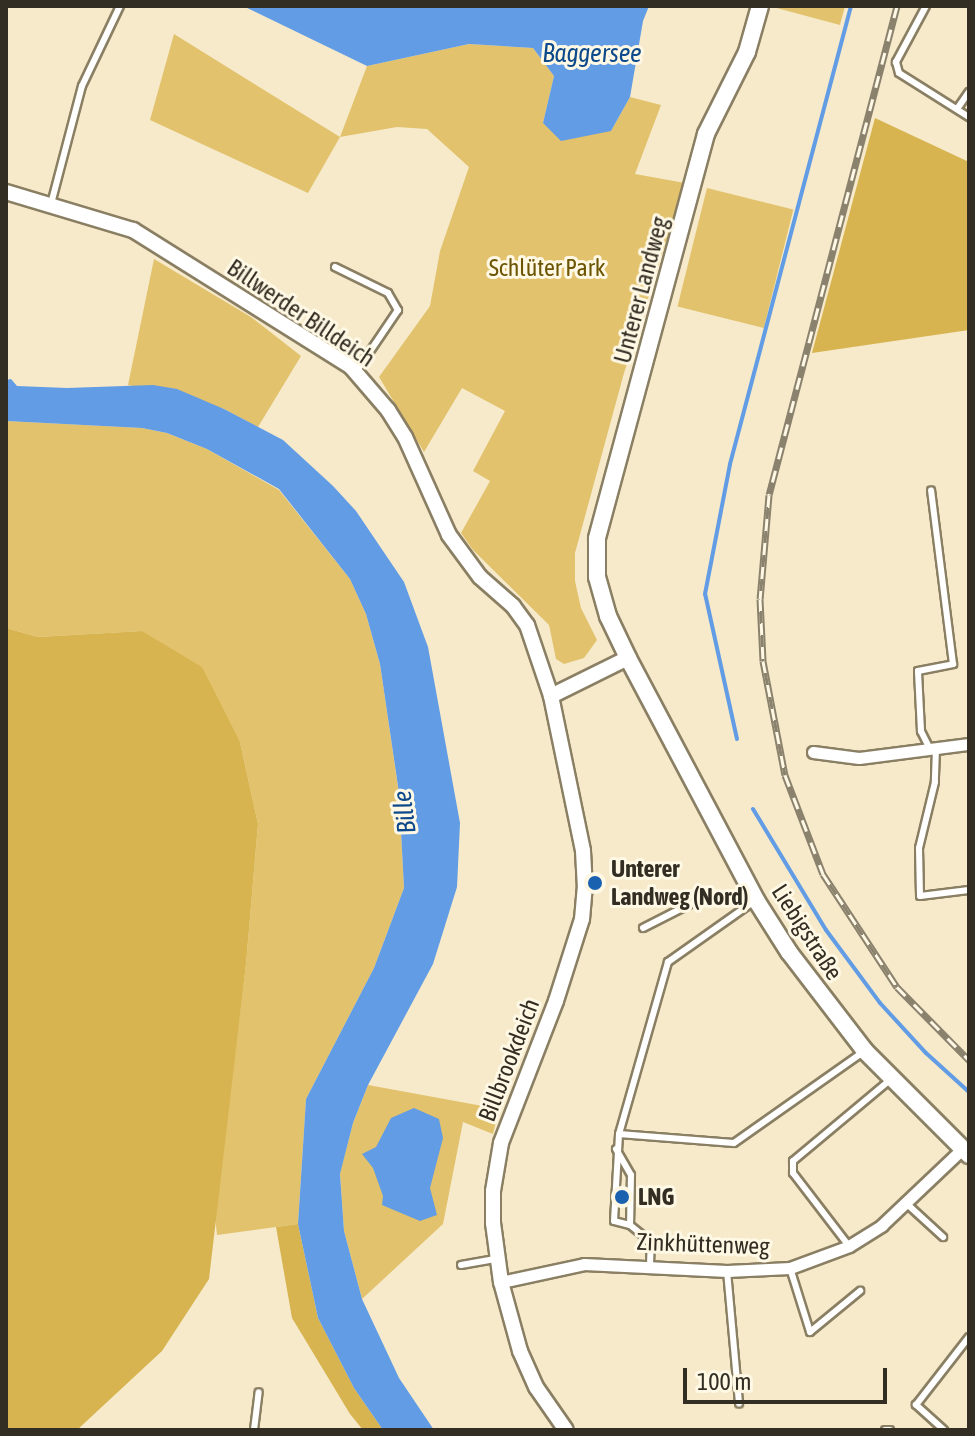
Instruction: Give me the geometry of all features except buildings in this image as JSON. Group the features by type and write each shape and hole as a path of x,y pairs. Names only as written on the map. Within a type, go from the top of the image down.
{"main road":[{"name":"Unterer Landweg","path":"601,595 597,539 706,134 747,52 760,6"},
{"name":"Liebigstraße","path":"601,595 628,658 756,900 823,1001 890,1080 965,1152"}],"street":[{"name":"Billwerder Billdeich","path":"6,192 98,217 144,236 356,372 405,437 449,535 480,577 513,606 527,625 551,696"},
{"path":"551,696 628,658"},
{"name":"Billbrookdeich","path":"551,696 583,851 582,919 556,1001 501,1143 493,1191 496,1259 520,1351 536,1387 566,1430"},
{"path":"813,752 859,758 969,744"},
{"name":"Zinkhüttenweg","path":"501,1282 584,1264 727,1271 790,1268 849,1246 907,1204 965,1152"}],"lane":[{"path":"51,204 85,77 120,6"},
{"path":"926,6 896,62 899,73 969,117"},
{"path":"957,109 969,92"},
{"path":"335,267 388,293 398,310 356,372"},
{"path":"931,490 953,664 918,671 921,731 933,748 935,782 919,848 920,896 969,890"},
{"path":"643,928 696,901 756,900"},
{"path":"650,1265 651,1242 630,1225 614,1221 616,1149 668,962 756,900"},
{"path":"619,1134 734,1143 865,1051"},
{"path":"849,1246 793,1173 793,1161 890,1080"},
{"path":"616,1149 631,1175 630,1225"},
{"path":"907,1204 943,1237"},
{"path":"461,1265 496,1259"},
{"path":"790,1268 810,1332 860,1291"},
{"path":"727,1271 739,1403"},
{"path":"944,1430 916,1405 969,1337"},
{"path":"254,1430 259,1392"}],"green space":[{"path":"769,6 845,6 840,25"},
{"path":"174,34 340,137 308,193 150,120"},
{"name":"Schlüter Park","path":"469,44 533,48 554,76 543,123 611,131 630,97 661,105 635,174 685,183 624,373 575,553 575,581 581,608 597,640 584,658 564,664 556,659 549,625 473,550 461,533 490,481 473,471 505,411 462,388 424,452 379,377 430,306 440,251 469,167 427,129 397,127 340,137 367,66"},
{"path":"707,188 793,210 764,328 677,306"},
{"path":"154,259 251,317 301,356 258,427 224,409 128,385"},
{"path":"6,421 142,428 167,433 207,449 279,490 350,579 366,614 380,664 399,794 404,888 374,968 306,1099 298,1224 217,1235 215,1215 246,964 258,824 240,742 142,631 38,637 6,628"},
{"path":"368,1085 499,1109 493,1134 463,1122 443,1224 362,1299 344,1231 340,1173 353,1123"}],"shaded area":[{"path":"875,118 969,162 969,330 812,353"},
{"path":"6,628 38,637 142,631 202,667 240,742 258,824 246,964 209,1279 162,1351 77,1430 6,1430"},
{"path":"298,1224 318,1318 354,1388 383,1430 363,1430 350,1414 292,1318 276,1227"}],"water":[{"name":"Baggersee","path":"243,6 649,6 643,21 630,97 611,131 561,141 543,123 554,76 533,48 469,44 367,66"},
{"name":"Bille","path":"11,379 17,386 153,385 177,389 224,409 283,440 333,486 356,511 404,582 428,647 460,823 457,887 433,964 368,1085 353,1123 340,1174 344,1231 362,1299 399,1378 434,1430 383,1430 354,1388 318,1318 298,1224 306,1099 374,968 404,888 399,793 380,664 366,614 350,579 279,489 207,449 167,433 142,428 6,421 6,380"},
{"path":"414,1108 439,1119 443,1138 430,1188 437,1215 420,1221 382,1205 383,1196 373,1168 362,1154 376,1147 391,1118"}],"waterway":[{"path":"737,739 705,594 730,464 851,6"},
{"path":"753,809 826,930 880,1003 926,1053 969,1092"}],"railway":[{"path":"897,6 769,495 760,599 763,661 785,775 823,874 897,987 969,1060"}],"place":[{"name":"Unterer Landweg (Nord)","path":"595,883"},
{"name":"LNG","path":"622,1197"}]}
